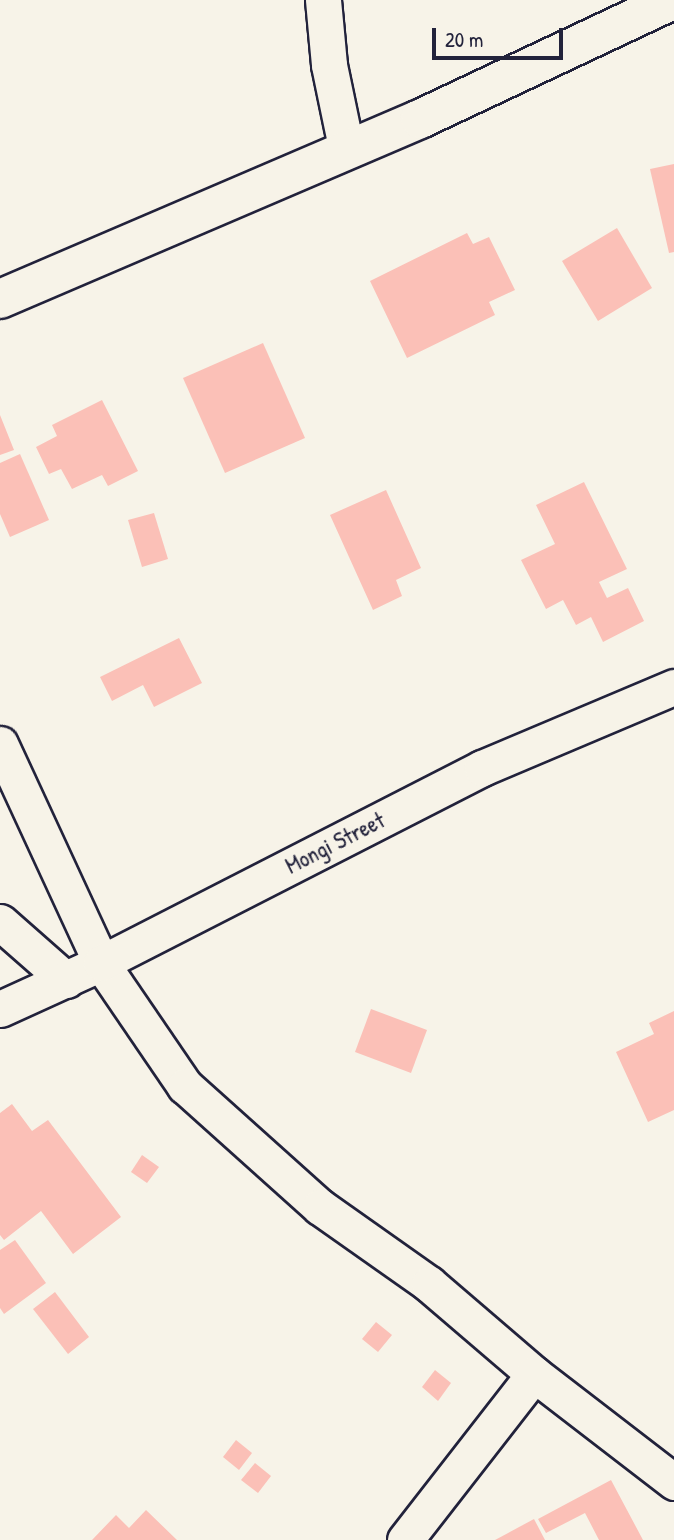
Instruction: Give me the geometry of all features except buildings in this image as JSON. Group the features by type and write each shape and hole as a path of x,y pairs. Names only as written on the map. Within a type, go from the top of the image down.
{"street":[{"path":"323,0 329,65 346,147"},
{"path":"0,299 346,147 420,119 673,0"},
{"name":"Mongi Street","path":"0,1009 101,963 482,768 674,687"},
{"path":"0,744 101,963 185,1086 232,1132 320,1207 429,1284 534,1374 674,1482"},
{"path":"0,922 66,980"},
{"path":"405,1540 534,1374"}]}
